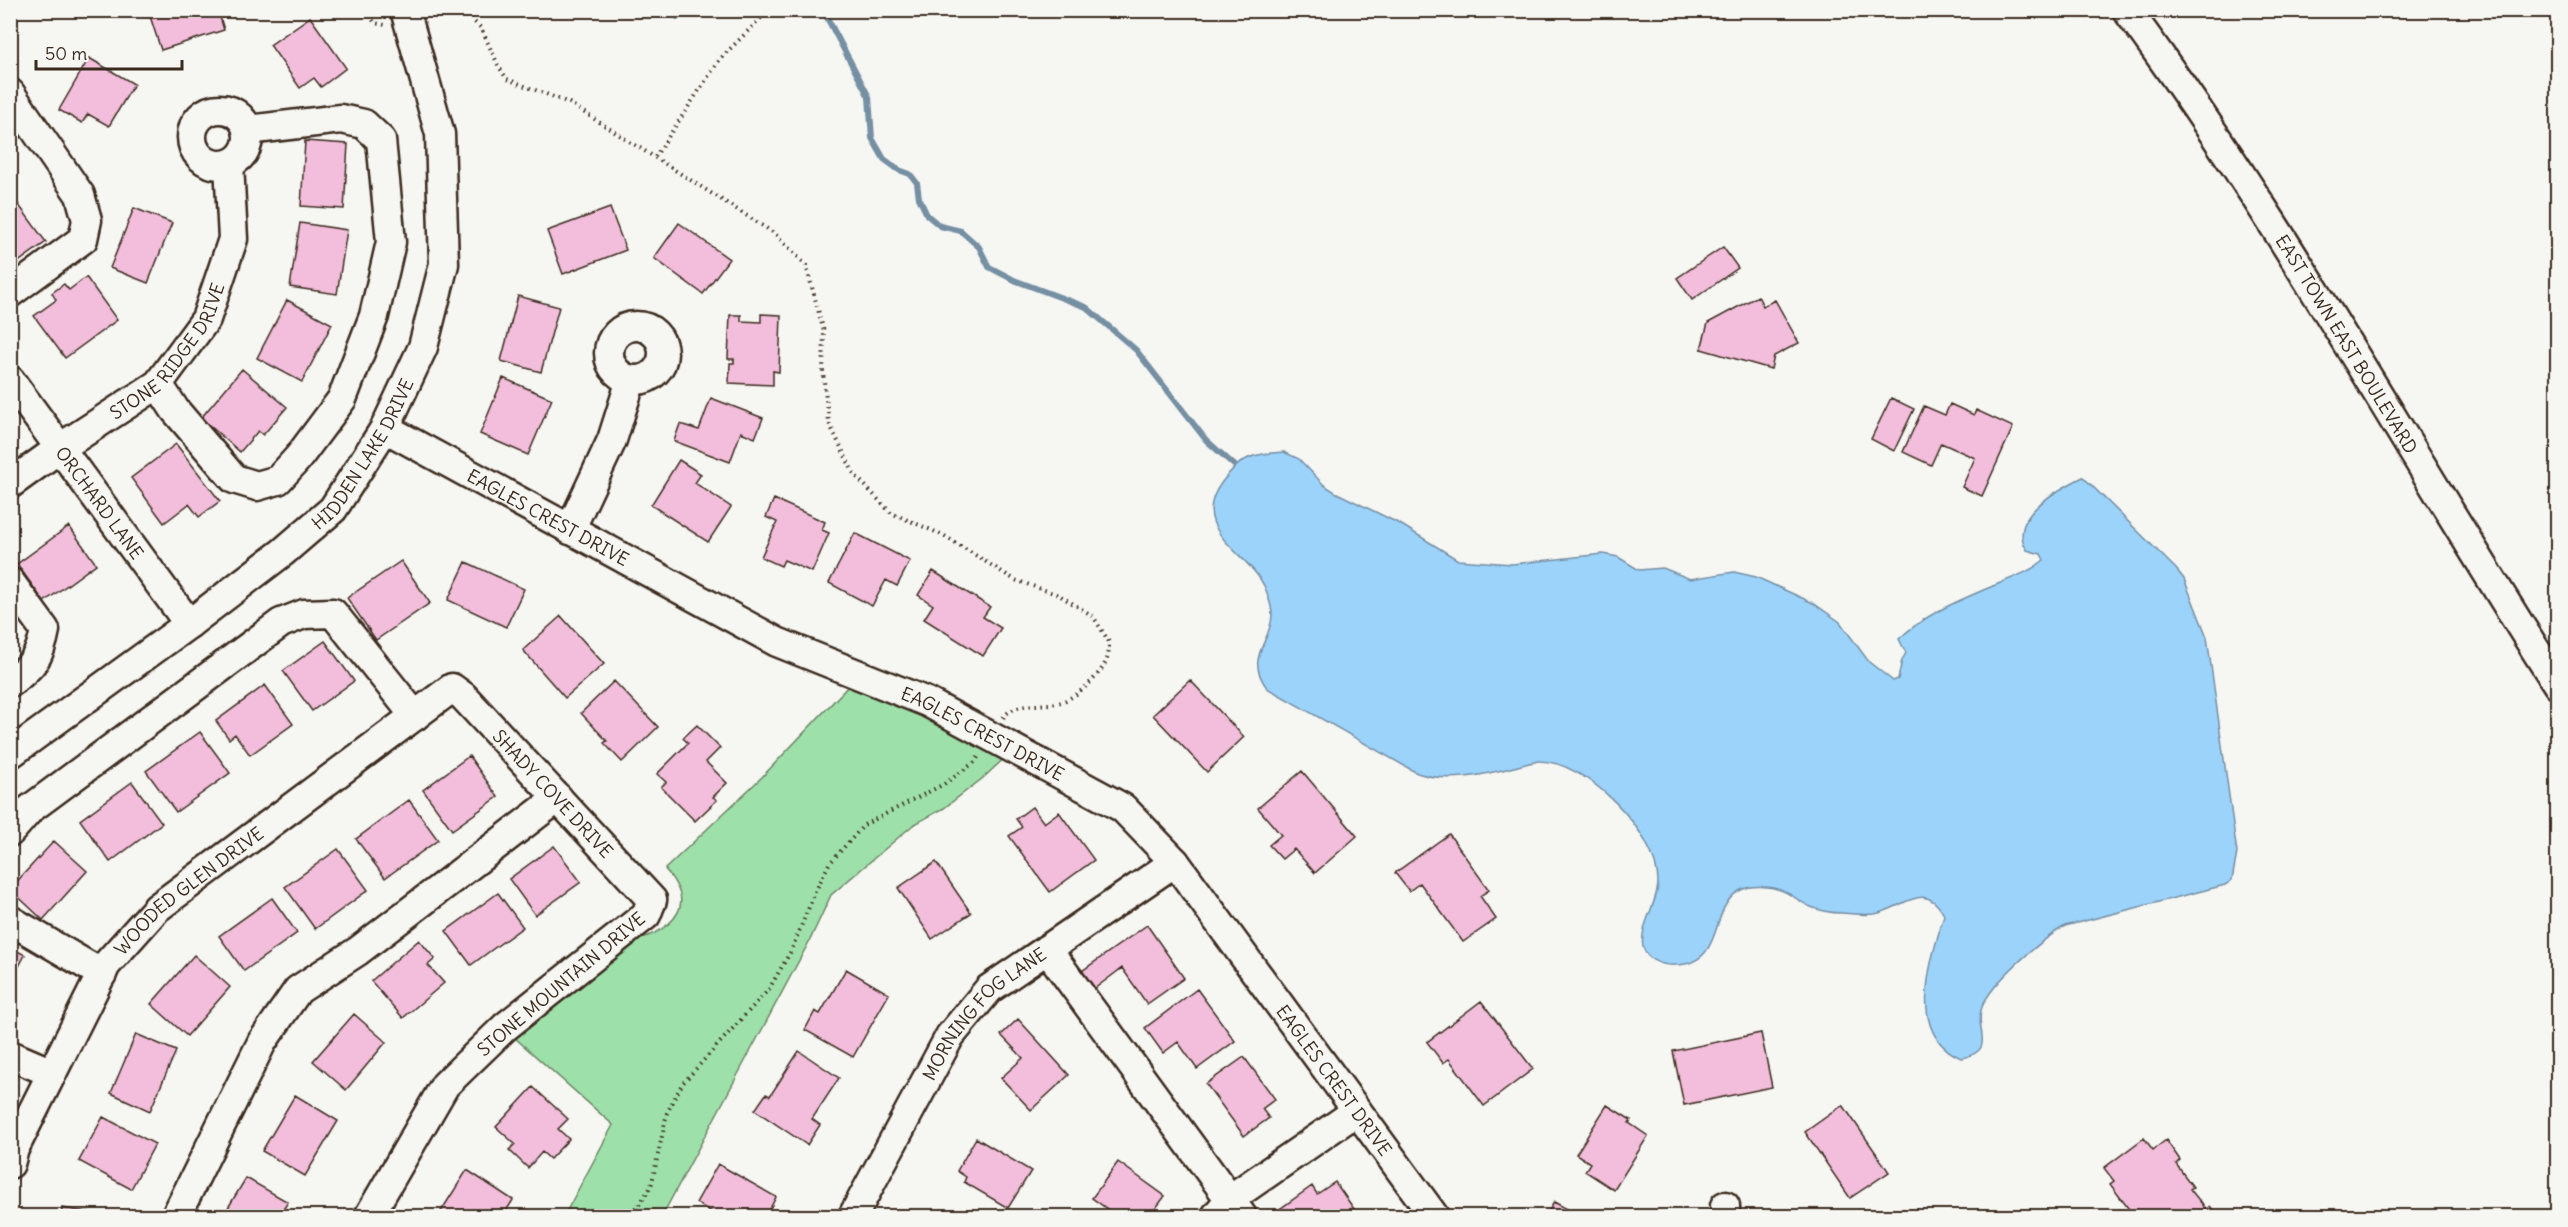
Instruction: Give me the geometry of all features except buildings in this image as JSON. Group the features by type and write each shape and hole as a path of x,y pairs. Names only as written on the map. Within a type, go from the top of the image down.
{"street":[{"name":"EAST TOWN EAST BOULEVARD","path":"2127,10 2184,87 2311,282 2558,685"},
{"name":"HIDDEN LAKE DRIVE","path":"10,754 189,624 283,552 333,509 385,428 423,347 444,264 440,134 406,16"},
{"path":"10,93 80,195 87,220 83,239 10,293"},
{"path":"219,108 237,114 248,130 248,139 243,154 229,164 210,164 195,151 192,142 195,123 209,111 219,108"},
{"path":"158,384 175,410 234,479 257,486 278,480 298,459 342,399 374,316 391,242 381,140 364,124 341,119 248,130"},
{"name":"STONE RIDGE DRIVE","path":"10,484 60,448 158,384 206,319 233,239 229,164"},
{"name":"ORCHARD LANE","path":"10,380 189,624"},
{"path":"570,530 612,440 631,380"},
{"name":"EAGLES CREST DRIVE","path":"385,428 777,642 927,702 1123,808 1175,862 1434,1216"},
{"path":"10,582 45,630 42,648 33,665 10,684"},
{"path":"10,832 30,809 281,623 304,614 333,613 415,716"},
{"name":"WOODED GLEN DRIVE","path":"10,1164 14,1149 106,965 157,908 452,688"},
{"name":"SHADY COVE DRIVE","path":"452,688 463,696 652,900"},
{"path":"176,1216 262,1042 298,990 358,951 558,798"},
{"name":"MORNING FOG LANE","path":"853,1216 950,1036 989,989 1175,862"},
{"name":"STONE MOUNTAIN DRIVE","path":"369,1216 445,1086 505,1027 646,915 652,900"},
{"path":"10,920 102,974"},
{"path":"1047,949 1229,1211 1357,1111"},
{"path":"10,1055 52,1072"}],"path":[{"path":"366,10 375,23 388,26 406,16 447,12 468,15 481,28 499,68 507,79 569,103 774,233 807,265 824,332 823,373 829,423 854,474 891,513 943,535 1015,580 1059,595 1093,616 1109,642 1107,661 1092,682 1062,702 1027,706 1006,714 975,762 944,784 864,825 829,864 791,951 769,989 682,1084 667,1113 651,1187 639,1205 625,1216"},
{"path":"655,157 720,59 765,14"}],"green space":[{"path":"855,679 1010,753 983,778 944,808 913,825 831,895 810,940 662,1216 564,1216 613,1125 514,1037 638,939 653,934 674,918 681,903 680,894 665,869 762,777"}],"water":[{"path":"1284,452 1299,459 1324,485 1335,492 1400,524 1458,560 1512,564 1603,554 1618,557 1639,570 1663,568 1690,579 1734,572 1756,577 1813,603 1840,622 1869,662 1893,681 1898,679 1906,653 1899,639 1909,630 1943,608 2026,572 2044,560 2041,554 2027,550 2022,538 2024,526 2038,506 2061,489 2083,477 2184,579 2207,637 2237,853 2232,880 2225,885 2065,926 2055,932 2018,962 1987,997 1980,1015 1982,1045 1972,1055 1961,1058 1944,1047 1933,1032 1928,1014 1929,974 1944,915 1929,899 1920,897 1912,899 1874,914 1854,914 1815,908 1778,889 1761,886 1749,887 1729,899 1710,945 1703,955 1692,962 1676,965 1656,962 1648,956 1643,947 1646,922 1656,897 1658,881 1655,862 1646,842 1632,822 1597,786 1557,764 1538,761 1462,777 1432,777 1417,773 1267,688 1258,667 1258,658 1271,625 1272,613 1269,601 1262,582 1217,530 1212,516 1212,500 1229,473 1248,458"}],"waterway":[{"path":"660,10 678,17 699,10"},
{"path":"823,10 869,97 872,138 884,159 899,170 910,174 917,183 919,198 927,215 940,226 961,231 979,247 989,267 1014,280 1086,307 1136,350 1206,440 1234,465"}]}
